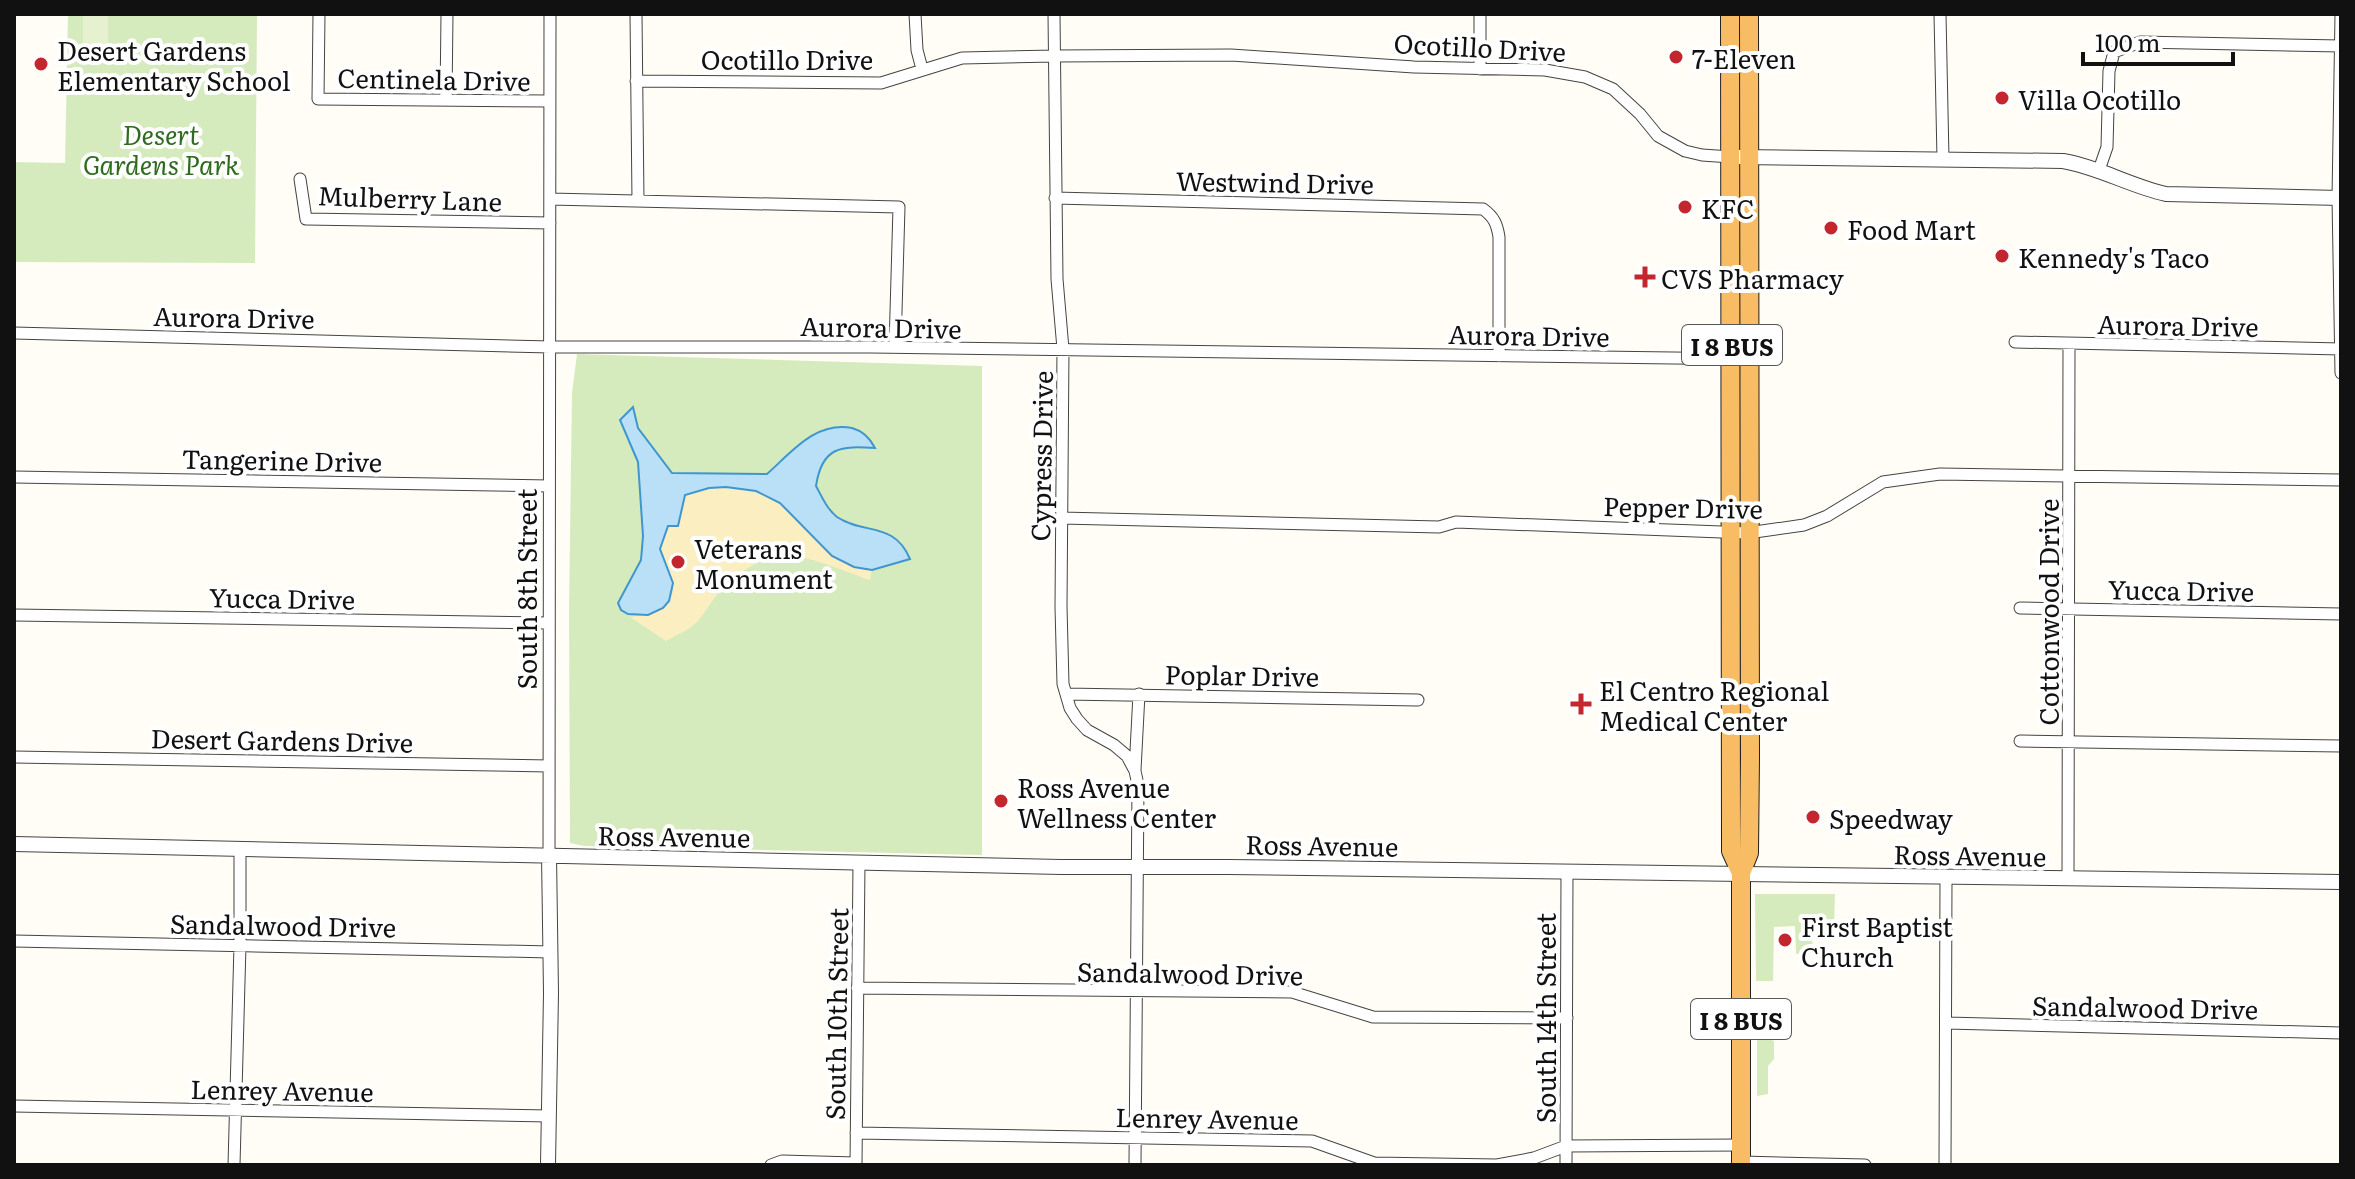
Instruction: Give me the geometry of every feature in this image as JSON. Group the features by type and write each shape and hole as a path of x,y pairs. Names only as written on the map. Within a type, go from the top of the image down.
{"highway":[{"name":"I 8 BUS","path":"1730,14 1740,157"},
{"name":"I 8 BUS","path":"1741,873 1731,851 1730,702 1740,533 1740,157 1749,14"},
{"name":"I 8 BUS","path":"1740,533 1750,702 1749,853 1741,873 1741,1158"},
{"path":"1730,702 1750,702"}],"street":[{"name":"Centinela Drive","path":"319,14 318,99 550,101"},
{"path":"446,100 447,14"},
{"name":"South 8th Street","path":"548,1165 551,952 550,14"},
{"path":"636,14 638,201"},
{"path":"915,14 917,50 922,69"},
{"name":"Cypress Drive","path":"1054,14 1057,279 1063,349 1061,607 1066,694 1077,719 1087,730 1127,756 1135,771"},
{"path":"1480,14 1480,69"},
{"path":"1940,14 1943,159"},
{"path":"2341,14 2341,373"},
{"path":"2099,170 2107,147 2109,71 2114,52 2140,42 2341,46"},
{"name":"Ocotillo Drive","path":"636,81 881,83 962,58 1055,56 1231,55 1564,72 1613,89 1658,136 1670,144 1702,155 2063,161 2099,170 2166,194 2340,198"},
{"name":"Mulberry Lane","path":"300,179 306,219 550,223"},
{"name":"Westwind Drive","path":"1055,198 1470,206 1483,209 1498,226 1499,356"},
{"path":"550,199 899,207 895,347"},
{"name":"Aurora Drive","path":"14,333 551,347 895,347 1740,359"},
{"name":"Aurora Drive","path":"2015,342 2341,349"},
{"name":"Cottonwood Drive","path":"2068,879 2069,344"},
{"name":"Pepper Drive","path":"1061,518 1439,527 1456,522 1740,533 1804,525 1827,516 1883,482 1940,474 2341,480"},
{"name":"Tangerine Drive","path":"14,477 549,486"},
{"name":"Yucca Drive","path":"2020,608 2341,614"},
{"name":"Yucca Drive","path":"14,615 549,623"},
{"name":"Poplar Drive","path":"1066,694 1418,700"},
{"path":"1135,1165 1138,785 1135,771 1139,694"},
{"path":"2020,741 2341,746"},
{"name":"Desert Gardens Drive","path":"14,757 549,766"},
{"name":"Ross Avenue","path":"14,844 859,863 2341,882"},
{"path":"234,1165 240,849"},
{"name":"South 10th Street","path":"856,1164 859,863"},
{"name":"South 14th Street","path":"1566,1165 1567,871"},
{"path":"1945,1165 1946,877"},
{"name":"Sandalwood Drive","path":"14,941 551,952"},
{"name":"Sandalwood Drive","path":"857,988 1292,992 1373,1017 1567,1018"},
{"name":"Sandalwood Drive","path":"1947,1023 2341,1033"},
{"name":"Lenrey Avenue","path":"14,1106 549,1116"},
{"name":"Lenrey Avenue","path":"856,1133 1312,1141 1374,1163 1497,1165 1534,1158 1566,1146 1865,1165"},
{"path":"771,1165 782,1161 856,1164"}],"green space":[{"name":"Desert Gardens Park","path":"68,14 257,14 255,263 14,262 14,162 65,163"},
{"path":"83,14 108,14 108,47 83,46"},
{"path":"577,354 982,366 982,855 584,846 570,843 572,393"},
{"path":"1755,894 1835,894 1834,925 1813,926 1812,953 1796,954 1795,926 1774,927 1773,981 1756,981"},
{"path":"1757,1035 1774,1041 1774,1059 1768,1066 1768,1094 1757,1096"}],"sand":[{"path":"726,487 759,492 783,504 843,558 872,570 870,580 794,556 761,561 724,587 694,625 666,641 630,617 654,612 671,598 672,581 661,544 668,525 678,525 685,495"}],"water":[{"path":"633,407 638,428 672,473 767,474 815,434 839,427 860,431 875,448 852,447 835,451 823,463 816,486 837,517 896,539 910,559 872,570 854,567 832,556 780,503 756,491 709,488 685,495 678,526 668,526 660,549 673,583 669,601 663,608 648,615 628,614 621,610 618,603 641,560 643,536 638,462 620,420"}],"place":[{"name":"7-Eleven","path":"1676,57"},
{"name":"Desert Gardens Elementary School","path":"41,64"},
{"name":"Villa Ocotillo","path":"2002,98"},
{"name":"KFC","path":"1685,207"},
{"name":"Food Mart","path":"1831,228"},
{"name":"Kennedy's Taco","path":"2002,256"},
{"name":"CVS Pharmacy","path":"1645,277"},
{"name":"Veterans Monument","path":"678,562"},
{"name":"El Centro Regional Medical Center","path":"1581,704"},
{"name":"Ross Avenue Wellness Center","path":"1001,801"},
{"name":"Speedway","path":"1813,817"},
{"name":"First Baptist Church","path":"1785,940"}]}
